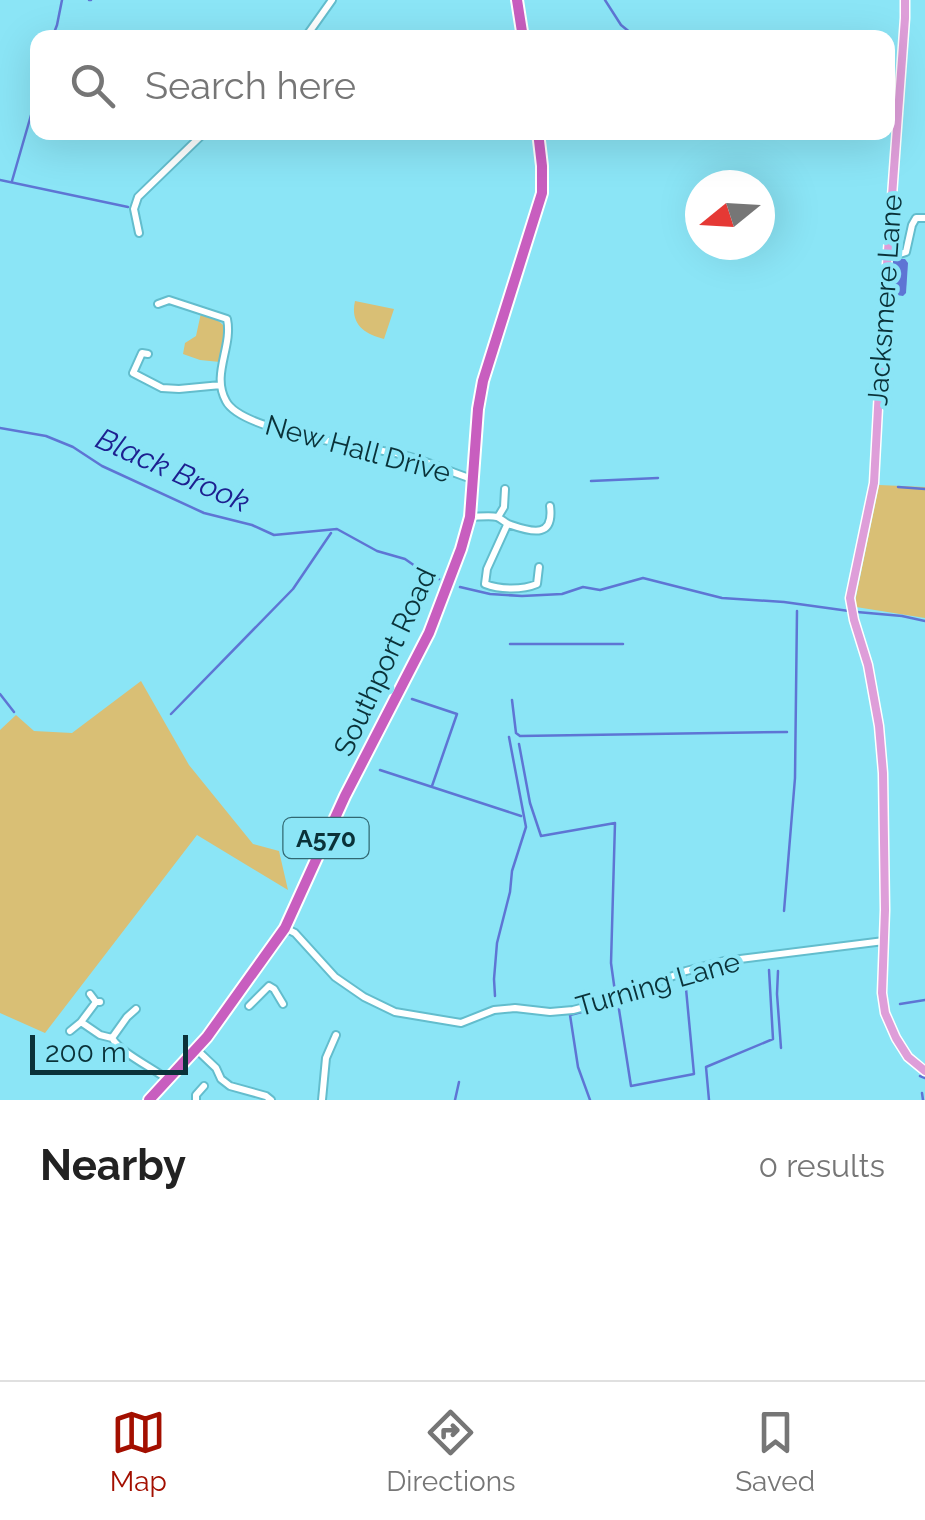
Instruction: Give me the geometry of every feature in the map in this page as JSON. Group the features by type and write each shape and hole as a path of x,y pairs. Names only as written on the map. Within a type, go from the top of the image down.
{"highway":[{"path":"518,0 522,30"},
{"name":"Southport Road","path":"149,1100 196,1050 285,928 345,796 429,634 470,517 483,381 542,193 539,140"}],"main road":[{"name":"Jacksmere Lane","path":"884,941 879,726 850,598 874,483 904,0"},
{"path":"884,941 882,993 886,1013 908,1057 925,1070"}],"street":[{"path":"311,30 332,0"},
{"path":"139,234 134,209 138,197 197,140"},
{"path":"888,255 906,252 912,225 916,218 925,218"},
{"path":"121,368 162,388 220,385 230,332 226,319 169,300 158,304"},
{"path":"133,373 142,353 148,354"},
{"name":"New Hall Drive","path":"220,382 227,404 243,418 274,429 404,455 472,480"},
{"path":"498,517 504,507 505,490"},
{"path":"470,517 498,517 507,524 538,531 549,524 550,506"},
{"path":"507,524 485,584 532,587 537,584 539,567"},
{"name":"Turning Lane","path":"285,928 295,932 345,986 379,1006 460,1024 494,1010 573,1010 724,961 884,941"},
{"path":"249,1006 269,986 282,999"},
{"path":"70,1031 98,1002 90,994"},
{"path":"112,1038 136,1009"},
{"path":"81,1022 100,1036 112,1038 117,1046 168,1080"},
{"path":"322,1100 326,1058 336,1035"},
{"path":"196,1050 230,1086 271,1100"},
{"path":"196,1100 204,1086"}],"shaded area":[{"path":"355,301 394,309 384,339 370,334 356,321"},
{"path":"201,313 219,322 226,331 220,362 183,354 185,343 196,336"},
{"path":"879,485 925,487 925,618 856,607"},
{"path":"141,681 189,765 253,844 279,851 288,890 197,835 45,1033 0,1013 0,730 16,715 34,731 72,733"}],"water":[{"path":"893,261 908,263 903,296 890,294"}],"waterway":[{"path":"55,30 62,0"},
{"path":"605,0 627,30"},
{"path":"12,181 30,119"},
{"path":"0,180 128,207"},
{"name":"Black Brook","path":"0,428 46,436 204,513 274,535 337,529 439,579"},
{"path":"591,481 658,478"},
{"path":"898,487 925,489"},
{"path":"171,714 293,589 331,533"},
{"name":"Black Brook","path":"460,587 522,596 562,594 583,587 600,590 643,578 722,598 849,611"},
{"path":"784,911 795,778 797,611"},
{"name":"Black Brook","path":"857,612 925,621"},
{"path":"510,644 623,644"},
{"path":"0,694 14,712"},
{"path":"412,699 457,714 432,786"},
{"path":"512,700 516,733 520,736 787,732"},
{"path":"495,996 497,943 526,827 509,737"},
{"path":"519,744 530,803 541,836 615,823 611,963 615,992"},
{"path":"380,770 521,816"},
{"path":"709,1100 706,1067 773,1039 769,970"},
{"path":"778,971 781,1048"},
{"path":"618,1003 631,1086 694,1074 685,978"},
{"path":"900,1004 925,1000"},
{"path":"590,1100 578,1067 570,1015 613,1004"},
{"path":"920,1076 925,1078"},
{"path":"455,1100 459,1082"},
{"path":"922,1093 923,1100"}]}
